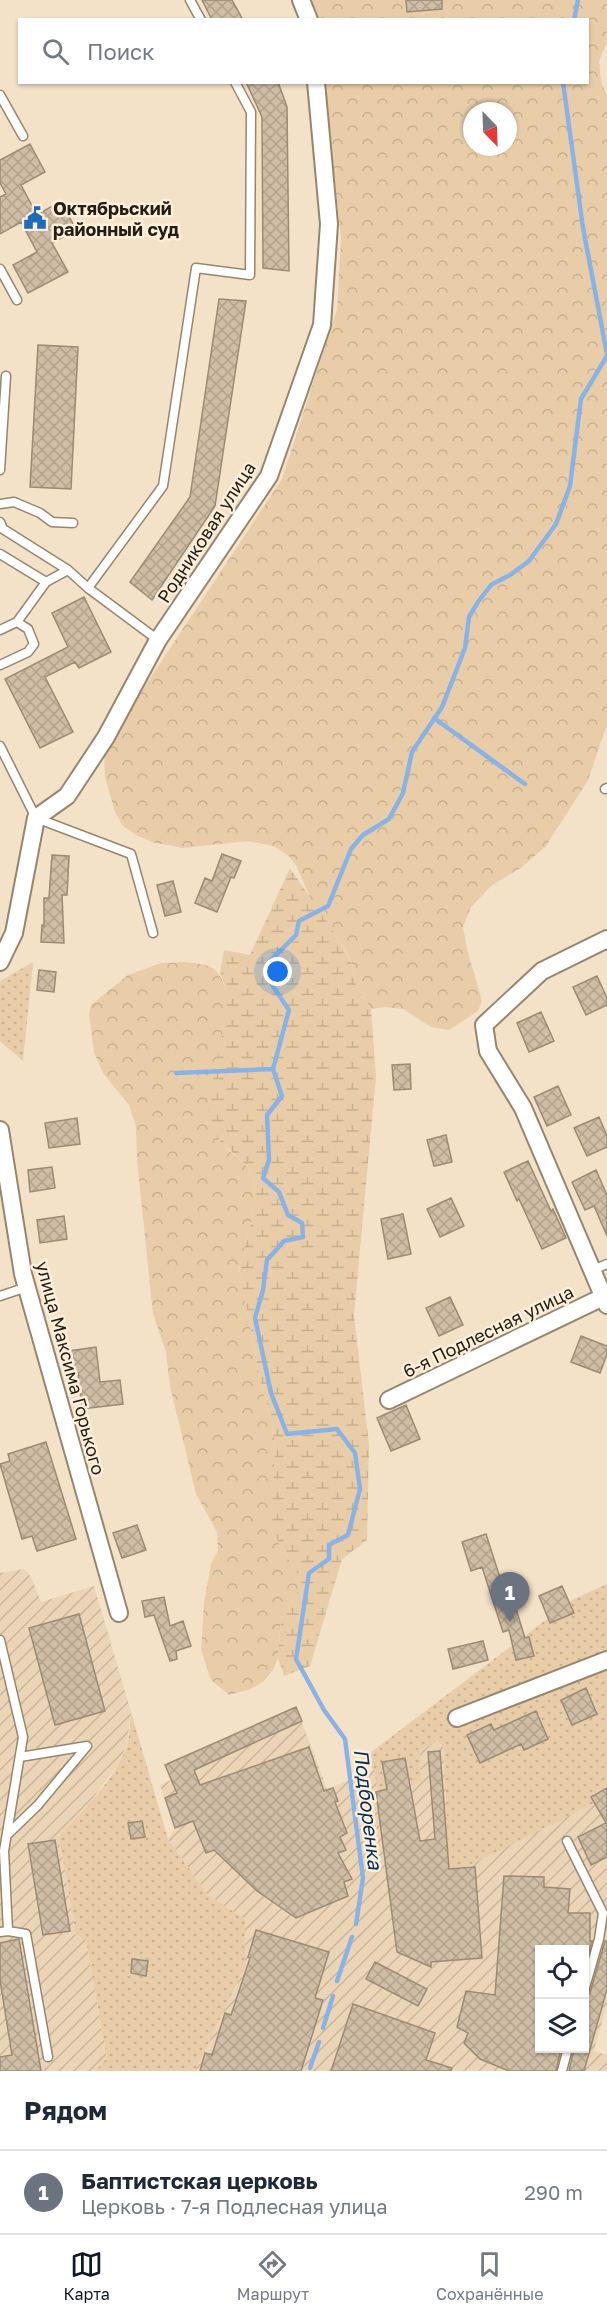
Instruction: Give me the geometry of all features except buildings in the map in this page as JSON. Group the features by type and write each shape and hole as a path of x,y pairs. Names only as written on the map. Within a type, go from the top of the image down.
{"street":[{"path":"301,0 308,18"},
{"name":"Родниковая улица","path":"36,818 67,796 106,737 158,640 269,476 322,325 329,224 316,84"},
{"path":"0,962 14,933 36,818"},
{"path":"605,1301 524,1108 488,1051 484,1025 542,971 607,939"},
{"name":"улица Максима Горького","path":"0,1130 27,1287 119,1613"},
{"name":"6-я Подлесная улица","path":"389,1400 605,1301"},
{"path":"457,1719 607,1660"}],"lane":[{"path":"190,0 200,18"},
{"path":"88,588 163,486 196,268 250,274 251,112 236,84"},
{"path":"0,95 23,136"},
{"path":"0,268 17,300"},
{"path":"0,470 6,376"},
{"path":"0,504 14,502 40,513 52,522 73,523"},
{"path":"0,522 3,529 68,570 88,588 158,640"},
{"path":"0,555 46,582"},
{"path":"0,630 17,622 46,582 68,570"},
{"path":"0,665 28,652 34,644 28,629 17,622"},
{"path":"0,746 36,818 131,854 153,933"},
{"path":"591,1271 607,1264"},
{"path":"0,1296 27,1287"},
{"path":"0,1640 23,1737 7,1834 2,1850 4,1931 26,1934 48,2057"},
{"path":"7,1834 38,1804 87,1746 20,1757"},
{"path":"567,1840 603,1913 589,1976"},
{"path":"562,2071 567,2053"}],"shaded area":[{"path":"25,1569 31,1577 41,1602 94,1586 131,1712 127,1744 118,1765 93,1798 59,1836 76,1935 86,1940 107,2058 95,2071 0,2071 0,1573"},
{"path":"296,1707 327,1789 374,1770 422,1780 419,1751 437,1741 444,1748 450,1868 464,1867 607,1797 607,2004 594,2051 607,2055 607,2071 195,2071 245,1966 245,1919 208,1895 168,1839 175,1828 160,1785 171,1780 165,1765"}],"green space":[{"path":"308,0 607,0 607,42 599,61 601,81 607,96 607,724 588,780 546,846 522,867 491,886 471,907 463,927 482,1001 478,1011 449,1030 431,1027 403,1009 385,1007 371,1009 356,985 352,963 335,934 315,909 297,867 289,856 274,846 248,841 183,848 152,842 123,826 115,812 105,777 104,748 282,479 337,309 341,238 324,84 589,84 589,18 316,18"},
{"path":"290,868 335,934 352,964 356,985 371,1009 376,1076 354,1315 369,1445 367,1540 342,1559 310,1666 284,1676 278,1658 281,1619 299,1590 299,1576 279,1544 273,1525 275,1445 239,1269 252,1219 255,1192 253,1177 246,1165 219,1140 207,1107 226,1016 227,992 220,972 224,950 250,955"},
{"path":"33,962 23,1061 0,1041 0,981"},
{"path":"184,962 213,968 220,976 227,992 227,1149 246,1165 253,1177 255,1192 252,1219 239,1269 275,1445 272,1506 279,1544 299,1576 299,1590 281,1619 278,1658 273,1670 264,1681 251,1689 229,1695 211,1680 201,1650 204,1603 211,1564 218,1550 217,1532 196,1494 170,1386 166,1352 153,1314 137,1160 136,1126 129,1105 103,1073 94,1052 89,1015 91,1005 128,975 161,963"},
{"path":"607,1584 607,1797 464,1868 449,1869 444,1747 437,1741 419,1751 422,1780 408,1788 378,1792 374,1770 362,1759 572,1600"},
{"path":"131,1712 168,1839 208,1895 245,1919 245,1966 195,2071 95,2071 107,2058 86,1940 76,1935 59,1836 98,1794 122,1758 127,1745"}],"waterway":[{"name":"Подборенка","path":"574,18 578,0"},
{"name":"Подборенка","path":"563,84 583,228 607,354"},
{"name":"Подборенка","path":"356,1924 363,1878 345,1739 324,1710 296,1659 309,1573 329,1559 329,1545 348,1535 360,1489 355,1453 337,1429 287,1434 271,1393 255,1318 263,1290 267,1260 284,1241 303,1237 302,1223 288,1215 279,1192 263,1178 269,1160 267,1115 282,1096 273,1069 289,1010 272,985 268,963 296,935 299,921 328,906 351,849 363,835 389,819 403,793 412,752 442,707 465,648 469,617 478,602 491,585 529,561 556,524 570,486 581,399 607,356"},
{"path":"434,718 525,784"},
{"path":"176,1073 273,1069"},
{"name":"Подборенка","path":"337,1981 352,1937"},
{"name":"Подборенка","path":"323,2028 333,1996"},
{"name":"Подборенка","path":"310,2068 319,2042"}],"place":[{"name":"Октябрьский районный суд","path":"35,218"},
{"name":"Баптистская церковь","path":"510,1622"}]}
